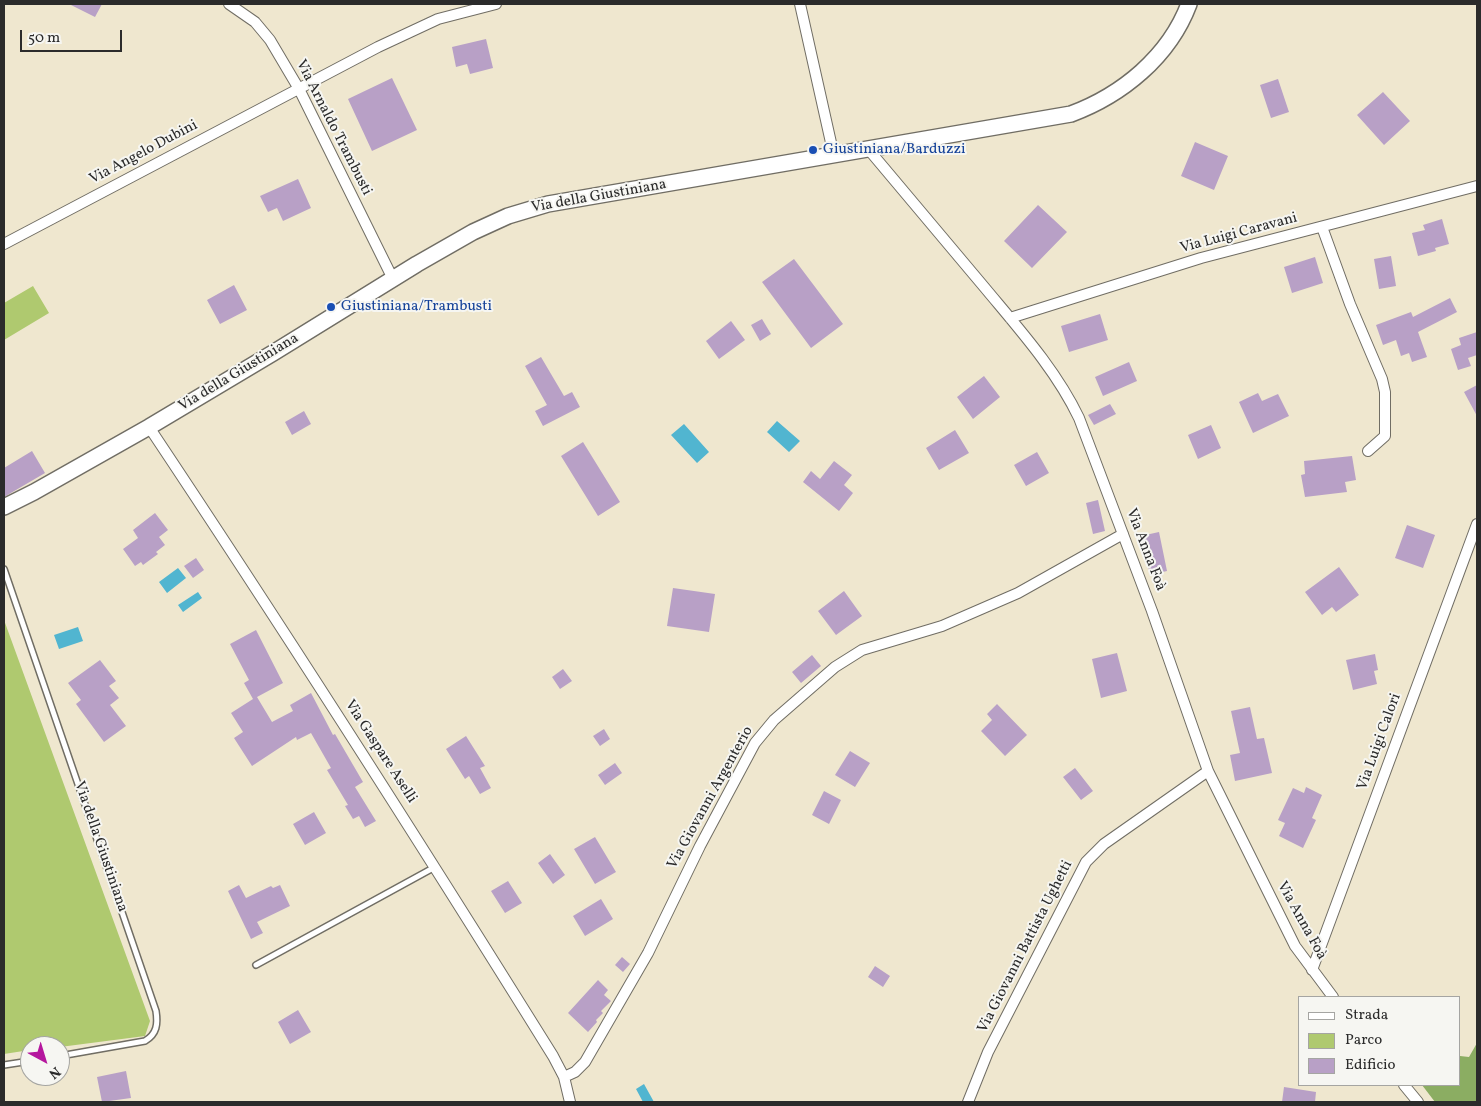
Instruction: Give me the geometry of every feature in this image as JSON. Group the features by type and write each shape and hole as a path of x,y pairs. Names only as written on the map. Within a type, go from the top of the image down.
{"street":[{"name":"Via Arnaldo Trambusti","path":"229,4 247,15 270,40 299,89 392,279"},
{"name":"Via Angelo Dubini","path":"4,244 425,24 454,14 496,4"},
{"path":"800,4 834,156"},
{"name":"Via della Giustiniana","path":"4,507 149,427 392,279 493,222 548,204 1061,117 1095,105 1123,88 1157,57 1179,24 1189,4"},
{"name":"Via Anna Foà","path":"869,150 1010,318 1047,366 1072,403 1123,534 1208,771 1295,946 1332,996"},
{"name":"Via Luigi Caravani","path":"1010,318 1200,258 1477,186"},
{"path":"1322,227 1350,304 1382,379 1385,392 1385,436 1368,451"},
{"name":"Via Gaspare Aselli","path":"149,427 222,536 436,867 553,1056 564,1077 570,1102"},
{"name":"Via Luigi Calori","path":"1312,970 1477,524"},
{"name":"Via Giovanni Argenterio","path":"564,1077 578,1070 585,1062 648,953 700,846 755,743 774,720 835,667 862,650 942,626 1018,593 1123,534"},
{"name":"Via Giovanni Battista Ughetti","path":"968,1102 988,1052 1086,862 1104,844 1208,771"},
{"path":"1405,1086 1418,1102"}],"lane":[{"name":"Via della Giustiniana","path":"4,569 156,1011 157,1019 154,1033 145,1041 70,1054"},
{"path":"256,965 436,867"},
{"path":"4,1065 20,1062"}],"green space":[{"path":"33,286 49,313 4,340 4,303"},
{"path":"4,620 150,1021 145,1036 70,1046 70,1036 20,1036 20,1052 4,1054"},
{"path":"1477,1043 1477,1102 1435,1102 1423,1086 1461,1086 1461,1056 1469,1057"}],"water":[{"path":"777,421 800,441 789,452 767,432"},
{"path":"684,424 709,452 697,463 671,435"},
{"path":"178,568 186,578 167,593 159,582"},
{"path":"198,592 202,598 183,612 178,605"},
{"path":"78,627 83,641 59,649 54,635"},
{"path":"644,1084 654,1102 643,1102 636,1089"}],"building":[{"path":"69,4 102,4 95,17"},
{"path":"486,39 493,68 470,74 467,64 456,67 452,47"},
{"path":"392,78 417,130 372,151 348,99"},
{"path":"1278,79 1289,112 1271,118 1260,85"},
{"path":"1383,92 1410,121 1384,145 1357,115"},
{"path":"1195,142 1228,156 1214,190 1181,176"},
{"path":"298,179 311,208 283,221 277,208 268,212 260,196"},
{"path":"1038,205 1067,232 1032,268 1004,241"},
{"path":"1442,219 1449,244 1435,248 1436,251 1418,256 1412,233 1425,230 1423,225"},
{"path":"1391,256 1396,286 1379,289 1374,259"},
{"path":"1315,257 1323,283 1292,293 1284,267"},
{"path":"794,259 843,324 811,348 762,282"},
{"path":"234,285 247,310 220,324 207,300"},
{"path":"1450,298 1457,312 1418,332 1427,357 1412,362 1409,353 1401,356 1396,340 1383,345 1376,325 1411,312 1413,317"},
{"path":"1100,314 1108,340 1069,352 1061,326"},
{"path":"762,319 771,334 760,341 751,325"},
{"path":"731,321 745,340 719,359 706,341"},
{"path":"1477,332 1477,355 1468,358 1471,366 1458,370 1451,349 1461,345 1459,338"},
{"path":"541,357 564,396 572,392 580,407 543,426 535,411 547,405 525,366"},
{"path":"1129,362 1137,381 1103,396 1095,377"},
{"path":"984,376 1000,397 973,419 957,397"},
{"path":"1477,385 1477,416 1464,392"},
{"path":"1258,393 1262,401 1278,394 1289,416 1253,433 1239,402"},
{"path":"1110,404 1116,414 1094,425 1088,415"},
{"path":"304,411 311,424 292,435 285,422"},
{"path":"1211,425 1221,448 1198,459 1188,435"},
{"path":"955,430 969,453 939,470 926,448"},
{"path":"583,442 620,502 598,516 561,456"},
{"path":"32,451 45,473 4,497 4,468"},
{"path":"1037,452 1049,473 1026,486 1014,465"},
{"path":"1352,456 1356,480 1345,482 1347,492 1305,497 1301,475 1305,474 1304,461"},
{"path":"834,461 852,475 844,485 853,493 839,511 803,482 811,471 820,479"},
{"path":"1098,500 1105,531 1093,534 1086,503"},
{"path":"155,513 168,530 159,537 165,545 156,552 158,554 143,565 141,562 135,566 123,549 138,538 133,530"},
{"path":"1407,525 1435,535 1423,568 1395,558"},
{"path":"1159,532 1167,571 1150,575 1141,536"},
{"path":"196,558 204,570 193,578 184,566"},
{"path":"1339,567 1359,595 1336,612 1332,607 1322,615 1305,592"},
{"path":"673,588 715,594 709,632 667,626"},
{"path":"844,591 862,616 836,635 818,611"},
{"path":"256,630 283,683 257,697 272,722 293,711 290,705 311,693 333,735 335,734 363,782 355,787 376,821 365,827 359,816 353,819 345,806 348,805 327,770 331,768 311,733 297,740 296,737 252,766 234,738 243,732 231,713 253,699 244,683 249,680 230,644"},
{"path":"1117,653 1127,691 1101,698 1092,659"},
{"path":"1375,654 1378,670 1374,671 1377,684 1353,690 1346,660"},
{"path":"812,655 821,666 801,683 792,672"},
{"path":"100,660 116,681 109,686 119,698 110,705 126,726 104,742 76,704 81,700 68,683"},
{"path":"563,669 572,681 560,689 552,677"},
{"path":"997,704 1027,735 1005,756 981,731 992,720 987,714"},
{"path":"1250,707 1257,739 1264,738 1272,773 1235,781 1230,755 1240,753 1231,711"},
{"path":"604,729 610,739 600,746 593,736"},
{"path":"466,736 485,766 480,768 491,788 480,794 469,776 465,779 446,749"},
{"path":"850,751 870,763 855,787 835,775"},
{"path":"615,763 622,773 605,785 598,775"},
{"path":"1075,768 1093,791 1081,800 1063,777"},
{"path":"1306,787 1322,795 1312,818 1316,820 1303,848 1279,836 1285,823 1278,820 1293,788 1304,793"},
{"path":"824,791 841,800 829,824 812,815"},
{"path":"314,812 326,833 305,845 293,824"},
{"path":"595,837 616,872 595,884 574,849"},
{"path":"550,854 565,875 553,884 538,863"},
{"path":"508,881 522,903 505,913 491,891"},
{"path":"239,885 246,898 271,886 273,888 280,885 290,906 257,922 263,933 251,939 228,891"},
{"path":"601,899 613,919 585,936 573,916"},
{"path":"622,957 630,964 623,972 615,965"},
{"path":"875,966 890,976 883,987 868,977"},
{"path":"598,980 608,990 604,995 611,1001 601,1011 603,1013 588,1032 568,1013"},
{"path":"298,1010 311,1032 290,1044 278,1022"},
{"path":"126,1071 131,1098 102,1102 97,1077"},
{"path":"1284,1087 1316,1092 1315,1102 1282,1102"}],"place":[{"name":"Giustiniana/Barduzzi","path":"813,150"},
{"name":"Giustiniana/Trambusti","path":"331,307"}]}
